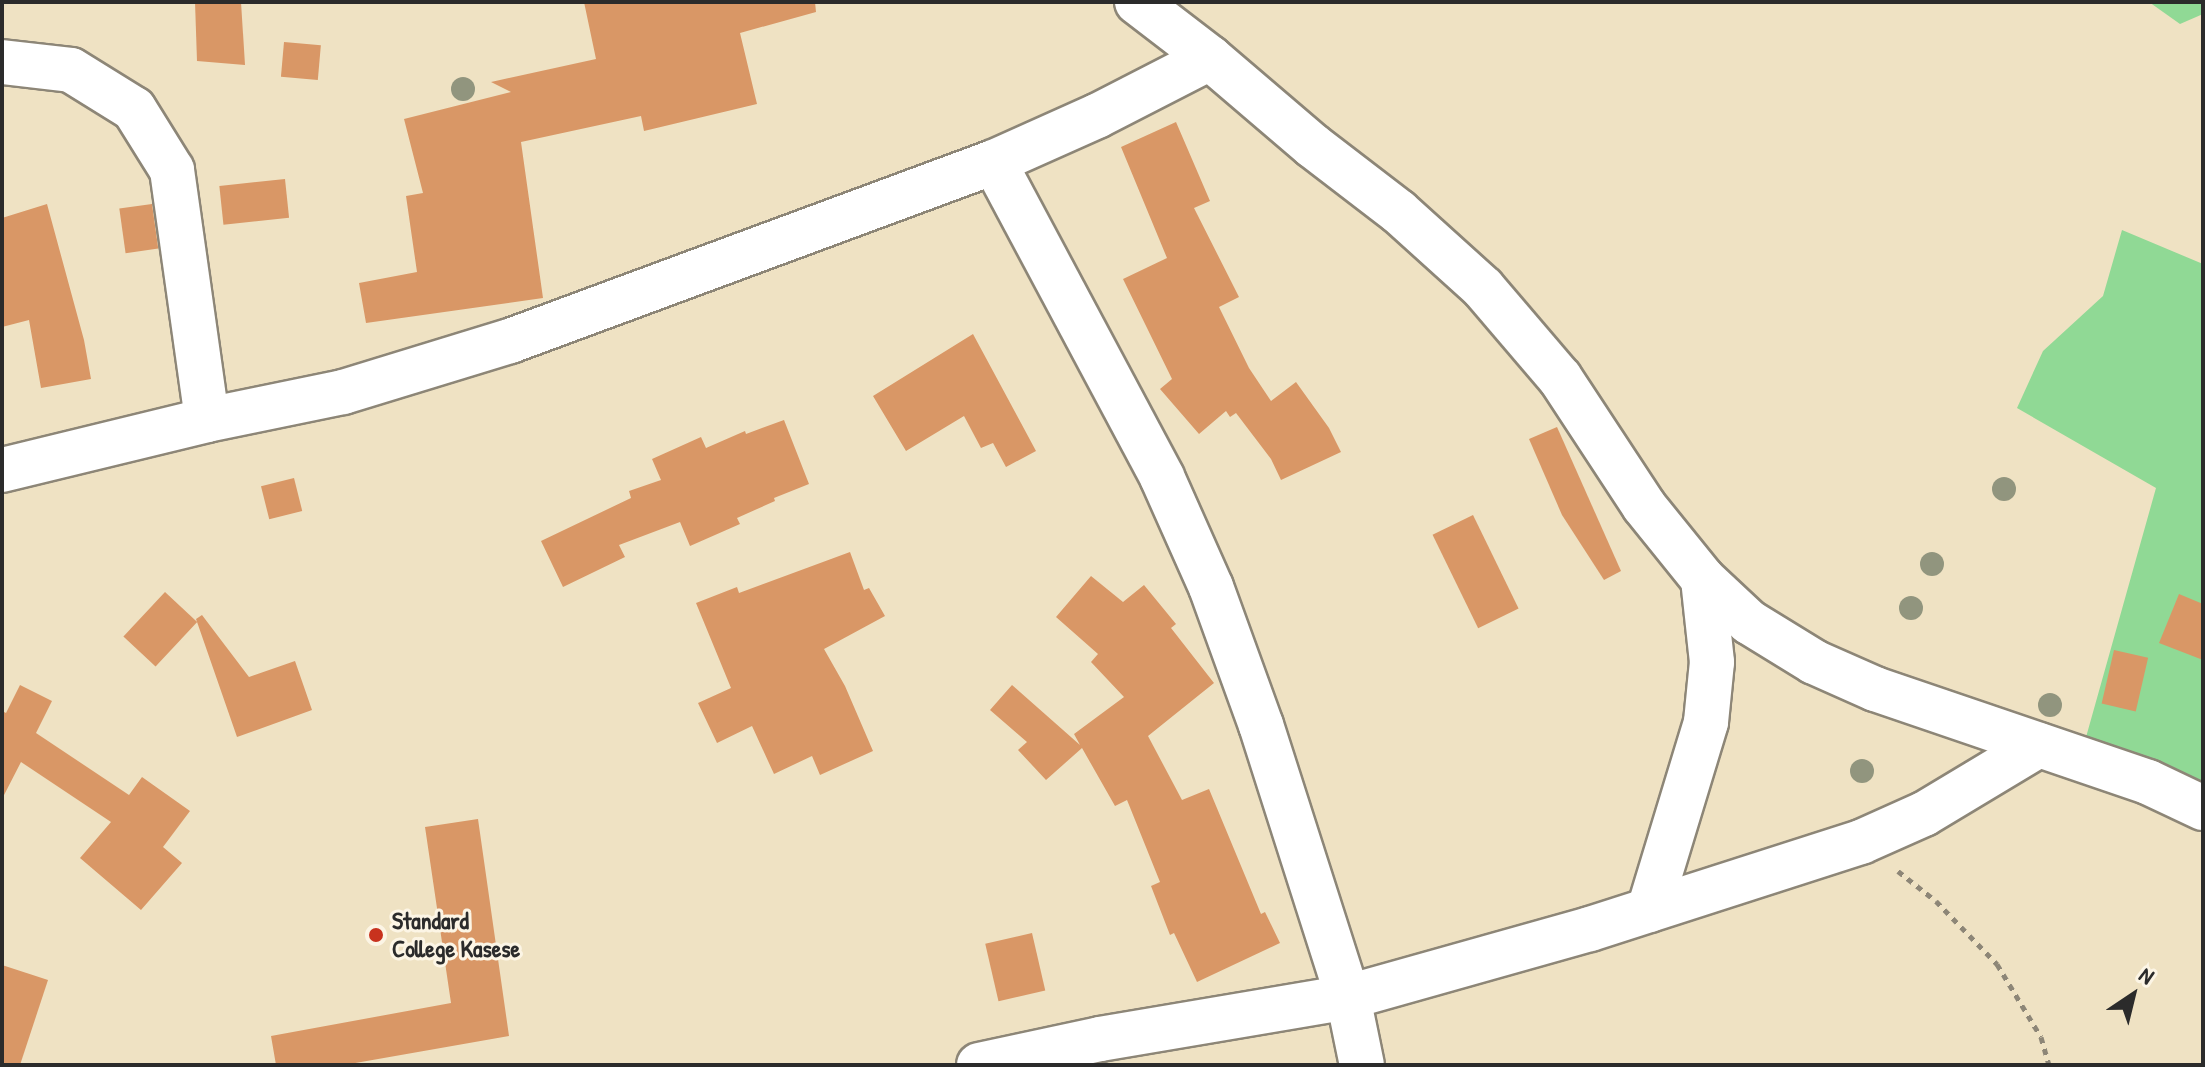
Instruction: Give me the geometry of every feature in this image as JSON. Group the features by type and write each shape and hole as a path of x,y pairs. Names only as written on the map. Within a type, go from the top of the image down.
{"street":[{"path":"1137,2 1399,212 1483,288 1560,378 1644,506 1703,579 1749,622 1814,662 1875,689 2148,782 2203,808"},
{"path":"2,470 207,420 343,392 510,341 994,162 1097,116 1210,58"},
{"path":"2,62 71,70 134,109 172,170 207,420"},
{"path":"994,162 1162,477 1211,587 1261,725 1348,997 1362,1065"},
{"path":"1649,910 1706,722 1712,662 1703,579"},
{"path":"979,1065 1100,1039 1348,997 1473,964 1861,842 1924,814 2039,745"}],"path":[{"path":"1861,842 1936,901 1997,964 2041,1037 2049,1065"}],"green space":[{"path":"2149,2 2203,2 2203,14 2180,24"},
{"path":"2122,230 2203,264 2203,803 2081,755 2156,488 2017,408 2043,351 2103,296"}],"building":[{"path":"195,2 241,2 245,65 197,61"},
{"path":"584,2 815,2 816,12 740,33 757,104 644,131 641,116 521,142 543,298 366,323 359,283 417,272 406,196 423,193 404,119 511,92 491,82 596,59"},
{"path":"284,42 321,45 318,80 281,77"},
{"path":"1176,122 1210,201 1194,208 1239,297 1219,307 1249,368 1271,401 1296,382 1329,428 1341,452 1281,480 1271,459 1236,413 1230,417 1226,411 1199,434 1160,389 1172,379 1123,279 1167,258 1121,147"},
{"path":"285,179 289,218 223,225 219,186"},
{"path":"47,204 84,340 91,379 41,388 29,320 2,327 2,218"},
{"path":"152,204 158,249 126,253 119,209"},
{"path":"973,334 1036,451 1006,467 993,443 981,448 964,416 906,451 873,396"},
{"path":"784,420 809,484 774,498 775,501 737,518 740,524 690,546 680,522 619,545 625,557 563,587 541,541 631,498 629,491 661,480 652,459 701,437 706,448 745,431 746,434"},
{"path":"1557,427 1621,571 1604,580 1562,515 1529,439"},
{"path":"294,478 302,511 269,519 261,486"},
{"path":"1473,515 1519,608 1478,628 1433,535"},
{"path":"850,552 864,590 869,588 885,616 824,649 845,686 873,751 820,775 812,756 774,774 752,726 717,743 698,703 731,688 696,603 737,587 739,593"},
{"path":"1091,576 1123,602 1144,585 1176,624 1171,628 1214,683 1148,736 1182,800 1209,789 1261,914 1265,912 1280,943 1197,982 1174,933 1170,935 1151,886 1160,882 1127,800 1115,806 1082,748 1046,780 1018,750 1027,742 990,710 1012,685 1080,745 1074,734 1124,697 1091,662 1098,654 1056,617"},
{"path":"165,592 197,622 156,667 123,637"},
{"path":"2179,594 2203,604 2203,660 2159,643"},
{"path":"202,615 249,677 295,661 312,710 237,737 196,619"},
{"path":"2114,650 2148,658 2136,711 2102,704"},
{"path":"20,685 52,701 36,733 129,795 142,777 190,811 163,847 182,863 141,910 80,858 111,822 21,762 2,799 2,711 6,713"},
{"path":"478,819 509,1036 344,1065 276,1065 271,1036 451,1003 425,827"},
{"path":"1032,933 1045,990 999,1001 985,944"},
{"path":"2,965 48,980 20,1065 2,1065"}],"place":[{"name":"Standard College Kasese","path":"376,935"}]}
